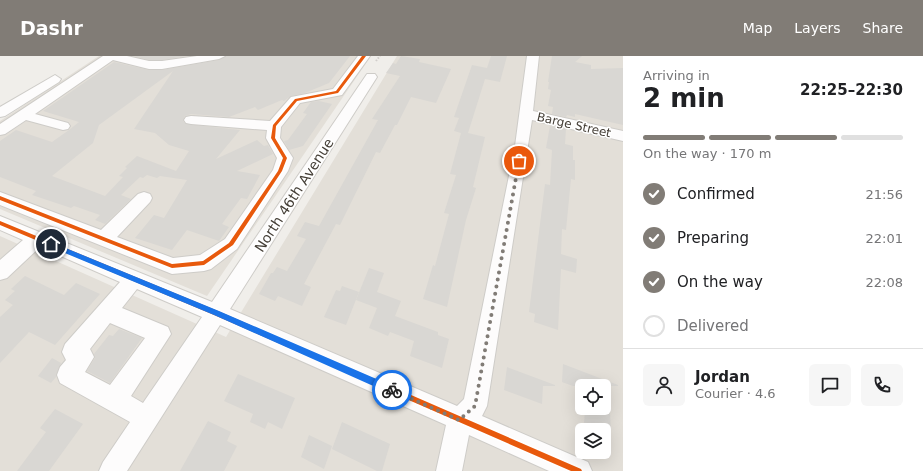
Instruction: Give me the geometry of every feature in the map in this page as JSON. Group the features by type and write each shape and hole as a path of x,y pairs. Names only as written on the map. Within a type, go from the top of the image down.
{"street":[{"path":"0,113 90,56"},
{"path":"0,131 112,56 149,64 162,65 219,56"},
{"path":"0,198 172,266 204,263 231,244 280,172 285,158 274,138 274,126 296,100 337,92 364,56"},
{"path":"449,471 459,420 475,406 522,146 533,56"},
{"name":"North 46th Avenue","path":"112,471 371,77"},
{"name":"Barge Street","path":"526,114 623,136"},
{"path":"23,115 63,126"},
{"path":"191,120 274,126"},
{"path":"104,239 144,198"},
{"path":"0,223 216,313 579,471"},
{"path":"0,272 37,239"},
{"path":"134,279 73,352 83,357 68,375 147,418"},
{"path":"107,312 160,334 114,400"}],"shaded area":[{"path":"99,56 371,56 207,296 0,209 0,121"},
{"path":"397,56 623,56 623,471 0,471 0,236 226,337"}],"building":[{"path":"134,56 186,56 162,60 149,60"},
{"path":"226,56 350,56 329,83 305,93 291,96 284,101 282,100 258,110 255,107 229,117 191,114 185,116 183,121 186,124 240,130 216,159 257,140 264,146 268,145 273,154 237,171 260,175 247,199 241,198 222,224 229,227 219,241 187,230 172,250 135,238 154,215 164,218 187,180 160,176 157,178 147,175 143,178 140,177 121,195 131,199 105,224 95,220 100,215 74,206 71,208 32,195 36,191 0,177 0,141 16,130 52,142 79,122 43,111 114,62 149,70 162,70 219,60","holes":["173,71 134,129 155,133 169,145 189,151 176,171 137,156 125,167 127,168 119,176 123,177 105,196 52,176 93,143 99,125"]},
{"path":"401,56 420,59 419,62 451,69 436,103 411,97 397,125 395,125 380,153 376,152 340,225 336,224 304,284 311,287 302,306 278,296 275,301 259,294 271,273 273,273 277,267 287,271 306,239 297,236 305,222 319,226 378,120 372,119 400,76 386,73 393,63 396,64"},
{"path":"491,56 507,56 500,82 485,79 468,133 485,137 473,187 476,188 466,220 447,307 423,299 433,265 435,266 449,214 444,213 456,175 450,174 461,133 454,131 459,118 454,117 472,65 487,68"},
{"path":"552,56 582,56 575,62 591,65 591,69 623,68 623,125 575,114 575,117 567,115 566,117 552,114 553,107 548,106 551,90 548,89 548,82"},
{"path":"319,101 332,104 303,146 289,150 284,141 288,140 307,114 303,113 311,102"},
{"path":"550,126 566,129 565,144 573,146 573,160 575,160 575,180 571,179 566,230 562,229 561,254 577,259 576,273 561,269 558,330 534,322 535,314 529,312 545,184 550,185 552,150 546,148"},
{"path":"369,268 384,273 377,292 401,301 395,316 438,332 438,335 449,339 442,368 410,356 414,341 390,332 388,336 369,328 377,308 356,300"},
{"path":"25,276 64,295 76,283 100,294 55,345 29,332 0,363 0,317 13,305 5,300 15,291 11,289"},
{"path":"342,286 359,292 346,325 324,317 336,290 340,291"},
{"path":"119,329 142,338 110,383 87,371 95,358 94,354 109,335 113,336"},
{"path":"52,358 61,363 56,377 51,383 38,376"},
{"path":"563,364 602,379 575,379 575,386 562,382"},
{"path":"507,367 555,386 543,386 542,404 504,390"},
{"path":"238,374 295,398 282,429 268,422 265,429 250,422 253,414 224,401"},
{"path":"611,382 618,385 611,386"},
{"path":"55,409 83,424 49,471 17,471 46,432 40,428"},
{"path":"585,415 610,415 610,423 584,423"},
{"path":"208,421 231,432 227,441 237,446 224,471 180,471"},
{"path":"342,422 390,444 382,471 377,471 332,449"},
{"path":"309,435 332,446 324,469 301,457"}],"cycle path":[{"path":"0,198 172,266 204,263 231,244 280,171 285,158 273,138 274,126 296,100 337,92 364,56"},
{"path":"0,223 216,313 579,471"}],"way so far":[{"path":"392,390 459,420 475,406 519,161"}],"route":[{"path":"51,244 216,313 392,390"}]}
